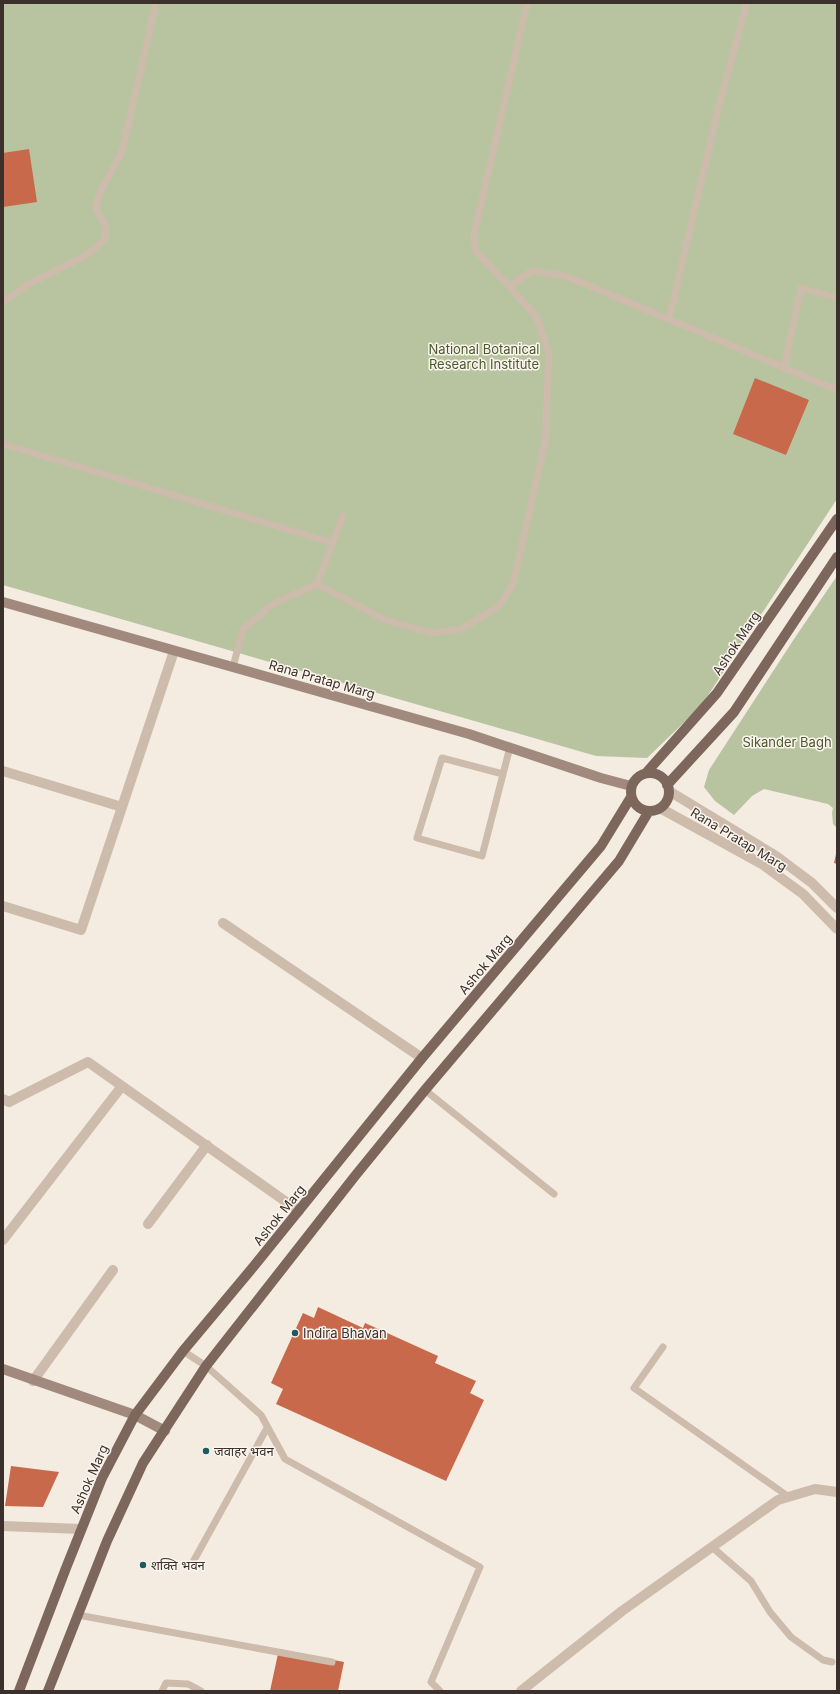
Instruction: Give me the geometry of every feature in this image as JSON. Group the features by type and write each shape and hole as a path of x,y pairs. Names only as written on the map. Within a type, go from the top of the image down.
{"main road":[{"name":"Ashok Marg","path":"646,773 717,693 837,519"},
{"path":"668,788 734,712 837,556"},
{"name":"Rana Pratap Marg","path":"3,602 510,747 601,778 631,786"},
{"path":"646,773 659,775 668,788 668,798 660,808 649,811 638,807 631,797 631,786 640,776 646,773"},
{"name":"Ashok Marg","path":"19,1691 102,1478 135,1415 183,1352 422,1058 601,846 631,797"},
{"path":"50,1691 107,1541 143,1463 206,1366 355,1176 425,1090 619,861 649,811"},
{"path":"3,1369 33,1381 135,1415 164,1431"}],"street":[{"path":"3,906 81,930 174,651"},
{"path":"3,771 122,807"},
{"name":"Rana Pratap Marg","path":"668,788 776,856 812,883 837,908"},
{"name":"Rana Pratap Marg","path":"660,808 762,864 803,894 837,929"},
{"path":"223,923 422,1058"},
{"path":"3,1099 9,1102 88,1062 208,1145 299,1211"},
{"path":"3,1240 122,1086"},
{"path":"148,1224 208,1145"},
{"path":"33,1381 113,1270"},
{"path":"521,1691 622,1611 778,1500 815,1489 837,1492"},
{"path":"3,1526 81,1529"}],"lane":[{"path":"3,302 27,285 87,254 104,238 105,224 95,208 100,193 122,151 156,3"},
{"path":"317,584 385,620 432,633 462,629 500,605 513,584 545,442 549,353 536,316 510,286 475,250 474,235 527,3"},
{"path":"669,319 720,101 747,3"},
{"path":"510,286 532,271 566,276 837,390"},
{"path":"784,368 801,288 837,298"},
{"path":"3,444 333,543"},
{"path":"233,667 243,629 273,604 317,584 343,516"},
{"path":"503,774 442,758 417,838 482,856 510,747"},
{"path":"425,1090 554,1194"},
{"path":"663,1347 634,1388 789,1497"},
{"path":"183,1352 206,1366 261,1415 285,1459 480,1567 431,1682 440,1691"},
{"path":"193,1562 267,1428"},
{"path":"712,1547 751,1580 770,1612 791,1637 823,1660 832,1662"},
{"path":"78,1614 332,1662"},
{"path":"162,1691 166,1684 188,1684 201,1691"}],"green space":[{"name":"National Botanical Research Institute","path":"3,3 837,3 837,499 701,706 647,758 596,756 3,585"},
{"name":"Sikander Bagh","path":"837,576 837,828 833,824 833,808 828,804 764,789 752,796 734,815 715,801 704,787 709,770"}],"building":[{"path":"29,149 37,202 3,207 3,153"},
{"path":"755,378 809,400 786,455 733,434"},
{"path":"837,854 837,864 834,863"},
{"path":"318,1307 363,1328 365,1323 438,1356 435,1363 476,1381 470,1393 484,1400 446,1481 276,1404 283,1389 271,1383 303,1313 314,1318"},
{"path":"11,1466 59,1472 43,1507 5,1506"},
{"path":"279,1649 344,1662 338,1691 270,1691"}],"place":[{"name":"Indira Bhavan","path":"295,1333"},
{"name":"जवाहर भवन","path":"206,1451"},
{"name":"शक्ति भवन","path":"143,1565"}]}
